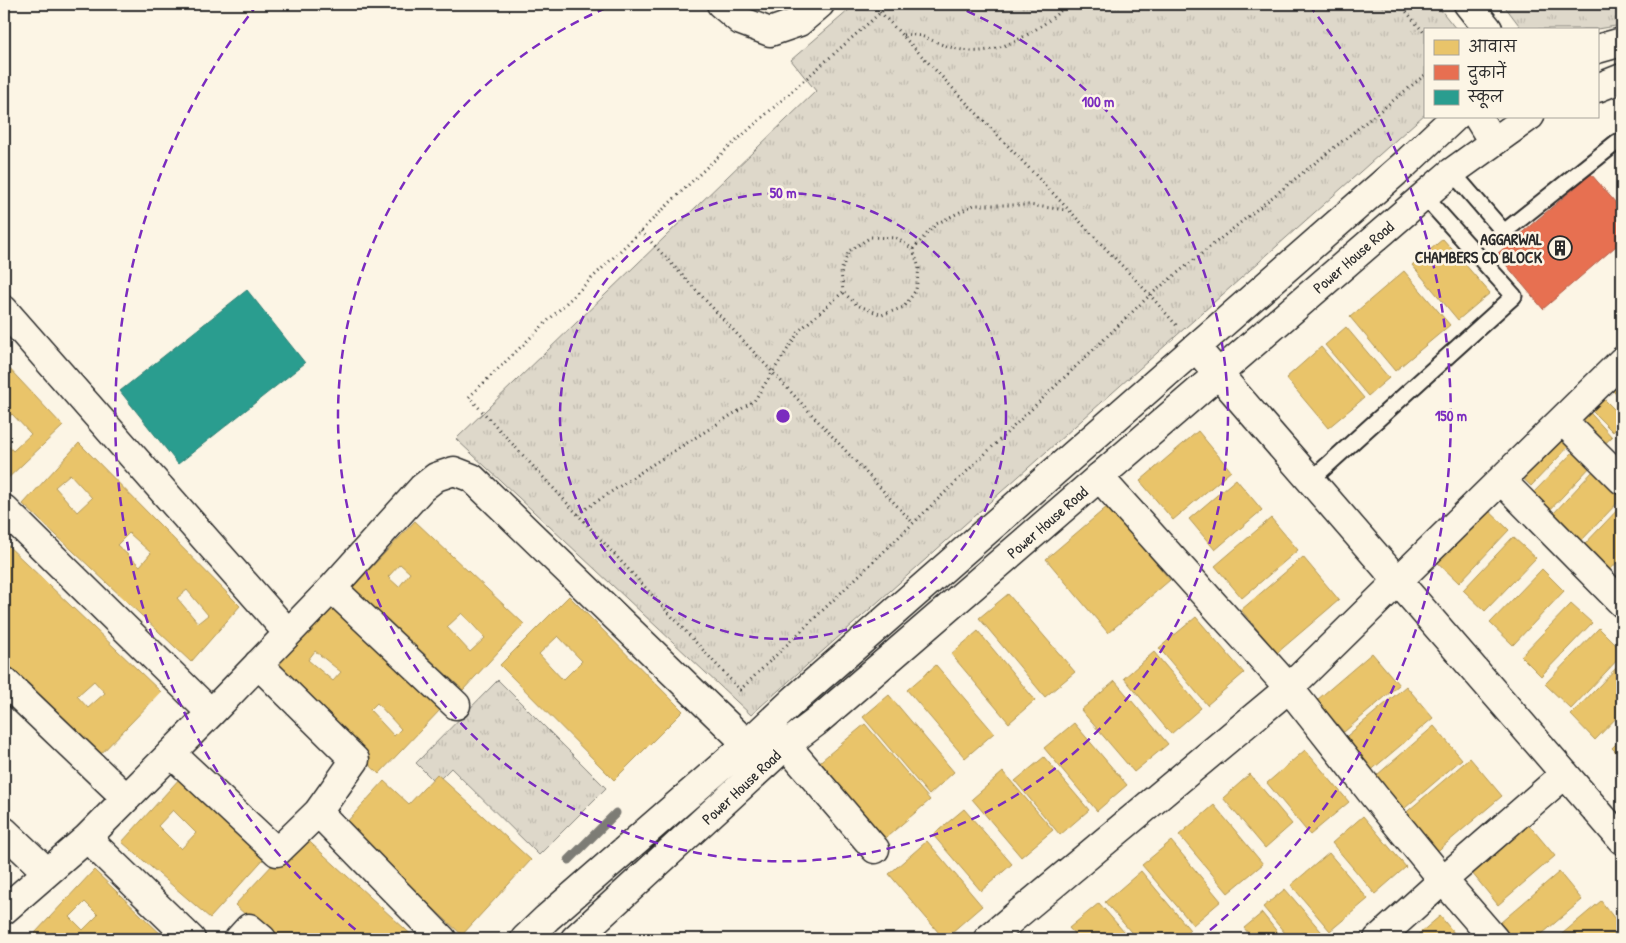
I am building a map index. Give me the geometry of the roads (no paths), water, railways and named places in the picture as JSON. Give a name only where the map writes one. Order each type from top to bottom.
[{"type":"street","points":[[721,4],[742,21],[770,32],[798,22],[820,4]]},
{"type":"street","points":[[1468,4],[1487,28]]},
{"type":"street","points":[[1598,49],[1622,42]]},
{"type":"street","points":[[1598,88],[1622,78]]},
{"type":"street","name":"Power House Road","points":[[525,939],[747,744],[794,700],[1405,164],[1454,118]]},
{"type":"street","points":[[1478,118],[1493,142]]},
{"type":"street","name":"Power House Road","points":[[575,939],[786,745],[815,723],[1452,172],[1527,118]]},
{"type":"street","points":[[4,310],[288,633]]},
{"type":"street","points":[[1196,348],[1622,840]]},
{"type":"street","points":[[988,939],[1289,688],[1622,361]]},
{"type":"street","points":[[1562,420],[1617,465]]},
{"type":"street","points":[[4,910],[87,838],[211,713],[332,588],[422,488],[436,477],[454,471],[472,478],[747,744],[764,765]]},
{"type":"street","points":[[1100,477],[1289,688],[1442,880],[1494,939]]},
{"type":"street","points":[[1501,480],[1622,603]]},
{"type":"street","points":[[5,514],[211,713]]},
{"type":"street","points":[[332,588],[456,705]]},
{"type":"street","points":[[171,753],[277,852],[318,812],[355,760],[258,664]]},
{"type":"street","points":[[4,681],[126,798]]},
{"type":"street","points":[[766,726],[786,745],[875,849]]},
{"type":"street","points":[[1378,939],[1442,880],[1565,774]]},
{"type":"street","points":[[318,812],[442,939]]},
{"type":"street","points":[[4,831],[47,872]]},
{"type":"street","points":[[87,838],[191,939]]},
{"type":"street","points":[[239,939],[249,928],[262,939]]},
{"type":"lane","points":[[1452,172],[1504,232],[1617,142]]},
{"type":"lane","points":[[1311,480],[1514,296],[1424,196]]},
{"type":"waterway","points":[[569,860],[616,813]]},
{"type":"place","name":"AGGARWAL CHAMBERS CD BLOCK","points":[[1560,248]]}]
